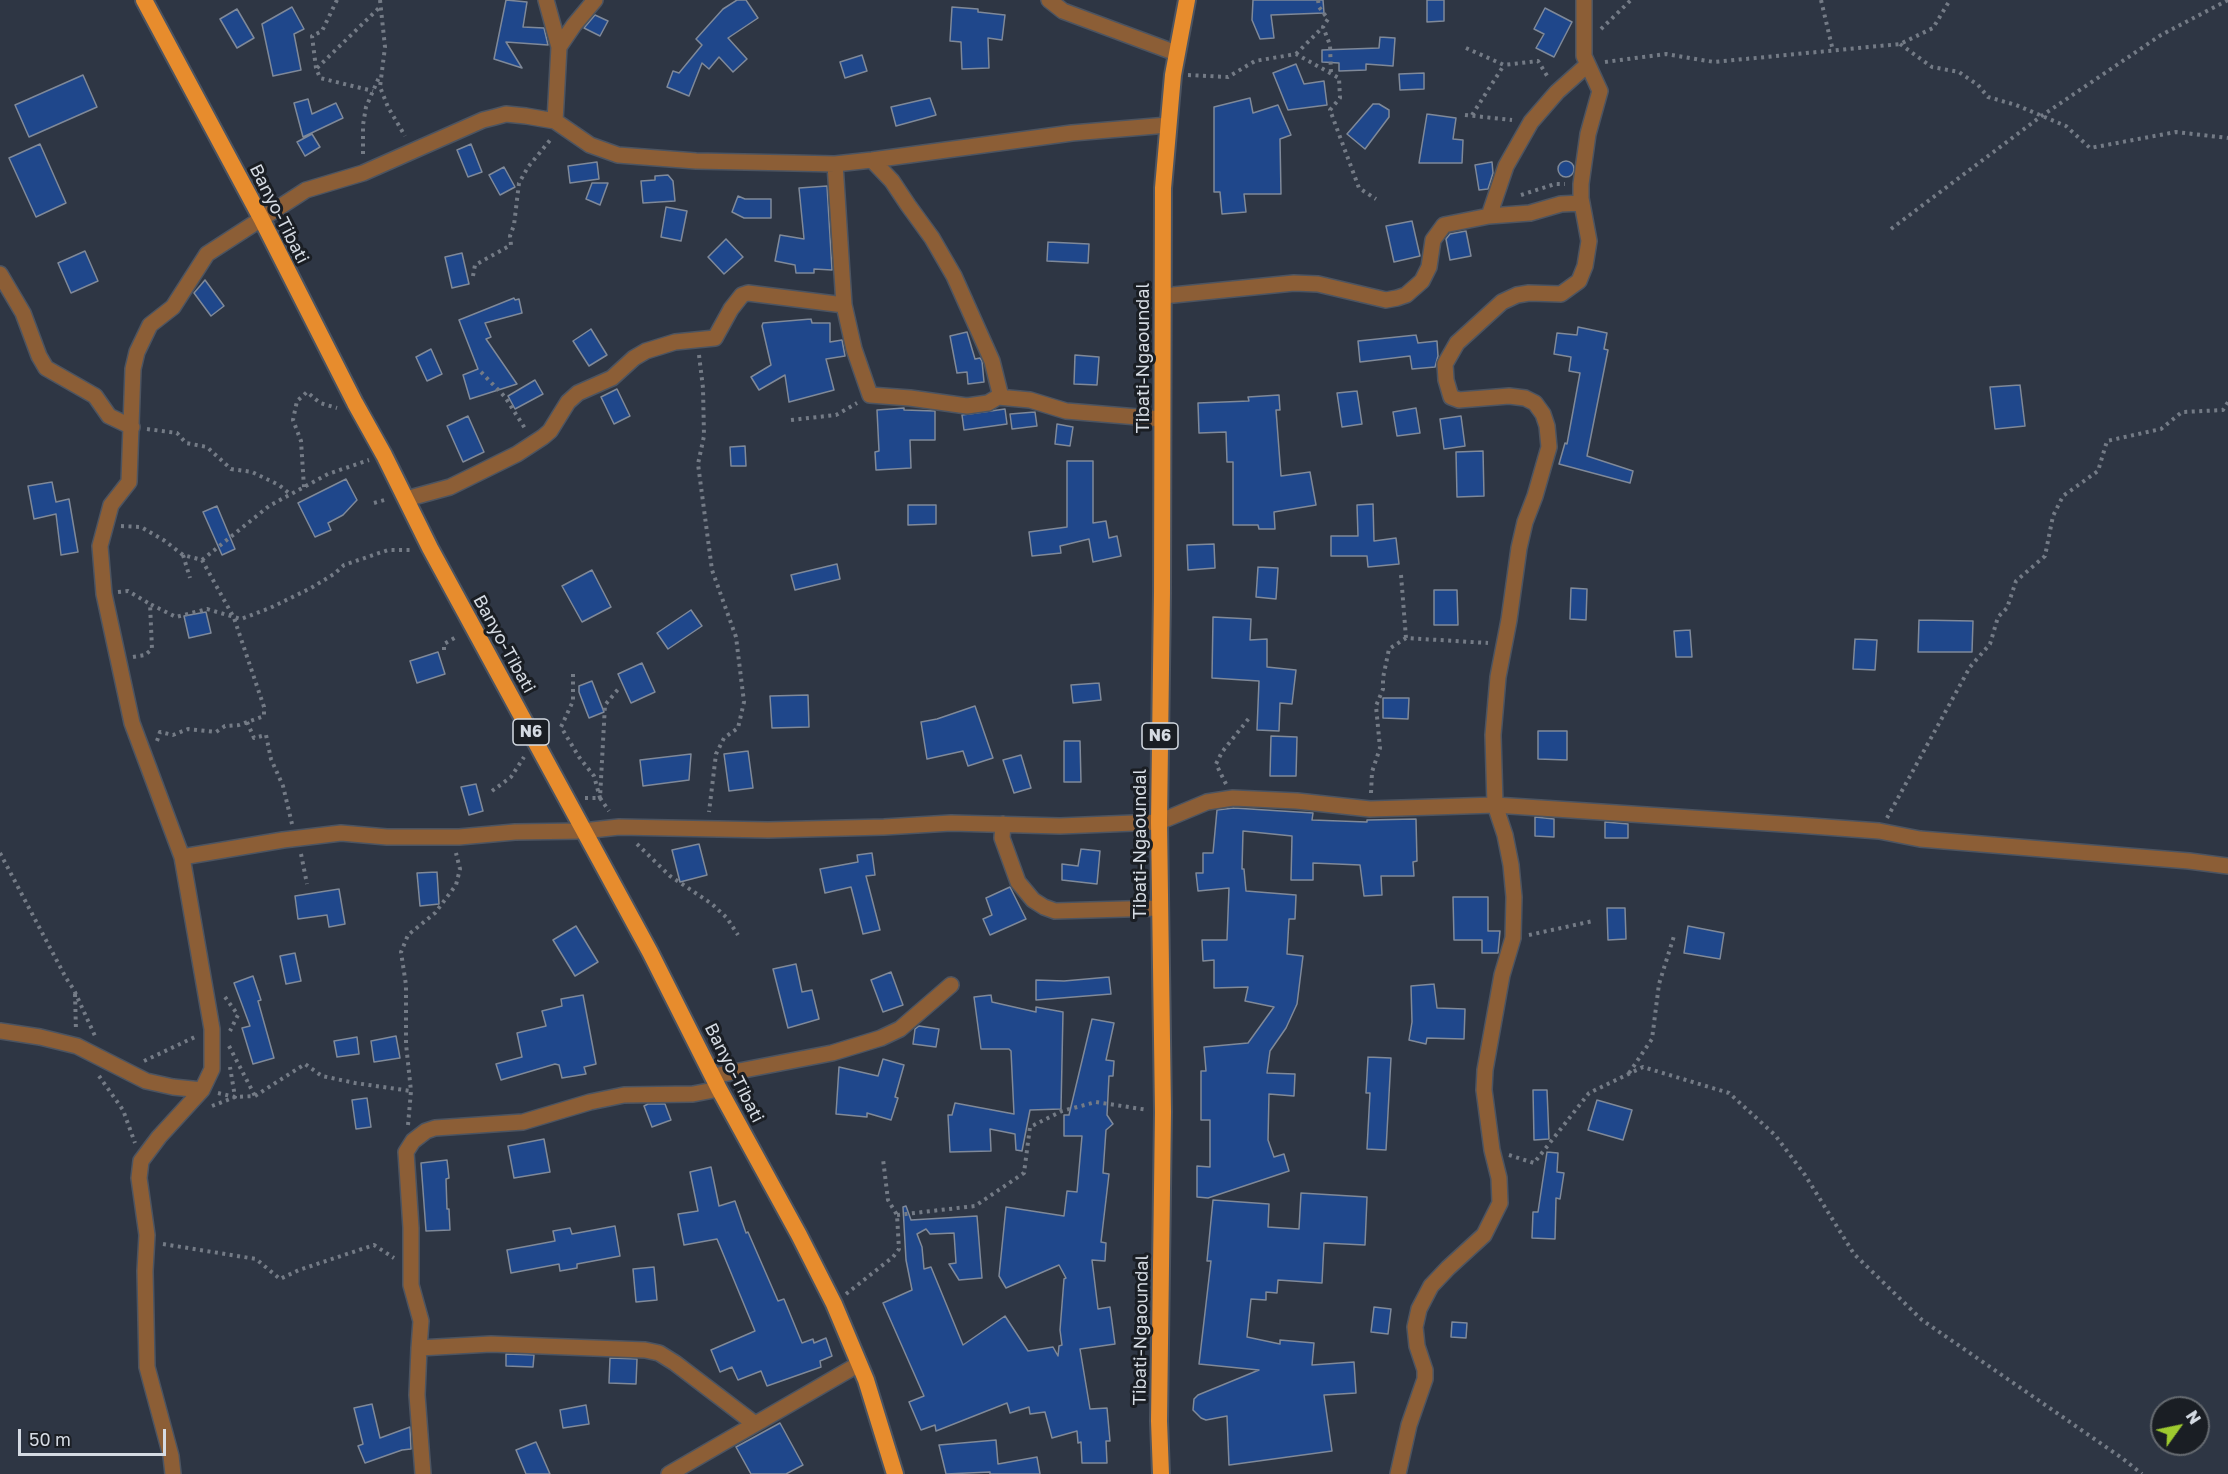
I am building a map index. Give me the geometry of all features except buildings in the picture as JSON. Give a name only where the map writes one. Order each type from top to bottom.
[{"type":"highway","name":"Banyo-Tibati","points":[[144,0],[261,218],[430,548],[650,952],[716,1082],[799,1235],[834,1304],[859,1364],[895,1474]]},
{"type":"highway","name":"Tibati-Ngaoundal","points":[[1161,1474],[1159,1421],[1163,1112],[1159,822],[1163,188],[1173,75],[1187,0]]},
{"type":"street","points":[[546,0],[559,47],[555,121]]},
{"type":"street","points":[[559,47],[595,0]]},
{"type":"street","points":[[1049,0],[1063,10],[1176,53]]},
{"type":"street","points":[[1398,1474],[1409,1425],[1425,1379],[1415,1327],[1419,1309],[1431,1286],[1484,1234],[1500,1203],[1499,1178],[1492,1150],[1484,1090],[1485,1070],[1502,975],[1513,938],[1514,897],[1512,865],[1495,805],[1493,735],[1498,677],[1519,548],[1549,447],[1547,426],[1543,414],[1535,403],[1526,398],[1509,396],[1459,400],[1451,397],[1446,380],[1445,363],[1449,353],[1457,344],[1502,302],[1517,295],[1529,293],[1562,294],[1579,281],[1585,266],[1589,241],[1581,184],[1588,134],[1600,91],[1587,66],[1583,46],[1584,0]]},
{"type":"street","points":[[1489,216],[1506,166],[1531,122],[1557,92],[1587,66]]},
{"type":"street","points":[[173,1474],[171,1456],[147,1368],[145,1271],[147,1235],[139,1178],[141,1161],[159,1137],[202,1090],[212,1069],[213,1029],[182,857],[132,723],[104,594],[100,546],[111,505],[129,482],[133,369],[137,352],[150,325],[173,308],[207,254],[306,190],[363,173],[483,120],[506,114],[555,121],[590,145],[618,155],[696,161],[835,164],[1072,133],[1168,125]]},
{"type":"street","points":[[872,160],[908,204],[932,238],[954,276],[992,361],[1000,393],[998,398]]},
{"type":"street","points":[[835,164],[843,305],[854,349],[870,395],[967,405],[988,403],[998,398],[1030,400],[1066,411],[1162,419]]},
{"type":"street","points":[[1162,296],[1294,283],[1318,284],[1386,300],[1397,298],[1406,295],[1422,281],[1429,267],[1433,240],[1444,225],[1489,216],[1530,213],[1561,204],[1582,202]]},
{"type":"street","points":[[0,274],[23,313],[39,356],[46,368],[95,396],[109,416],[132,427]]},
{"type":"street","points":[[406,499],[450,487],[484,472],[535,443],[550,431],[568,402],[578,393],[612,378],[634,358],[646,351],[696,338],[715,338],[731,309],[742,295],[748,292],[843,305]]},
{"type":"street","points":[[182,857],[340,833],[387,837],[459,837],[619,827],[707,830],[884,827],[951,823],[1060,826],[1159,822],[1208,802],[1233,798],[1370,808],[1495,805],[1879,831],[1920,839],[2228,866]]},
{"type":"street","points":[[1003,824],[1002,838],[1018,882],[1032,900],[1044,907],[1055,911],[1160,908]]},
{"type":"street","points":[[423,1474],[417,1395],[421,1321],[411,1291],[412,1260],[406,1152],[413,1141],[426,1131],[435,1128],[523,1122],[590,1102],[624,1095],[693,1094],[716,1082],[832,1053],[881,1038],[900,1029],[951,985]]},
{"type":"street","points":[[0,1031],[77,1046],[146,1081],[202,1090]]},
{"type":"street","points":[[419,1348],[491,1344],[645,1350],[659,1353],[684,1369],[755,1424]]},
{"type":"street","points":[[669,1474],[859,1364]]},
{"type":"path","points":[[337,0],[322,31],[312,36],[316,68],[320,78],[373,91]]},
{"type":"path","points":[[380,0],[385,47],[380,87],[412,150]]},
{"type":"path","points":[[1173,75],[1228,76],[1255,61],[1296,54],[1328,20],[1318,7],[1318,0]]},
{"type":"path","points":[[1583,46],[1631,0]]},
{"type":"path","points":[[1821,0],[1833,51]]},
{"type":"path","points":[[1587,66],[1646,55],[1666,54],[1714,62],[1900,44],[1933,28],[1950,0]]},
{"type":"path","points":[[1891,229],[2040,117],[2161,35],[2228,0]]},
{"type":"path","points":[[316,68],[381,6]]},
{"type":"path","points":[[1323,27],[1330,45],[1331,74]]},
{"type":"path","points":[[1900,44],[1932,67],[1959,72],[1978,85],[1988,97],[2016,105],[2066,126],[2090,148],[2176,132],[2228,138]]},
{"type":"path","points":[[1466,48],[1504,65],[1538,61],[1557,92]]},
{"type":"path","points":[[1296,54],[1339,78],[1340,98],[1330,110],[1359,188],[1376,199]]},
{"type":"path","points":[[1472,115],[1504,65]]},
{"type":"path","points":[[363,173],[363,125],[366,107],[383,69]]},
{"type":"path","points":[[1465,115],[1531,122]]},
{"type":"path","points":[[473,276],[475,265],[511,245],[510,236],[514,225],[519,183],[528,167],[554,134],[555,121]]},
{"type":"path","points":[[1497,193],[1506,196],[1522,195],[1555,184],[1581,184]]},
{"type":"path","points":[[696,338],[703,388],[704,436],[698,464],[712,570],[736,638],[744,702],[738,728],[724,738],[716,754],[707,830]]},
{"type":"path","points":[[481,372],[505,397],[535,443]]},
{"type":"path","points":[[304,487],[301,441],[293,420],[297,401],[307,392],[329,407],[341,409],[355,403]]},
{"type":"path","points":[[791,420],[836,415],[870,395]]},
{"type":"path","points":[[1879,831],[1970,668],[1990,644],[1998,617],[2007,608],[2016,581],[2045,556],[2053,516],[2063,496],[2098,471],[2107,441],[2161,429],[2182,412],[2223,410],[2228,402]]},
{"type":"path","points":[[132,427],[177,433],[186,443],[207,447],[231,469],[252,472],[279,485],[290,495]]},
{"type":"path","points":[[202,560],[269,506],[328,474],[384,455]]},
{"type":"path","points":[[105,525],[141,527],[183,555],[202,560],[234,618],[264,707],[264,716],[239,725],[225,726],[216,732],[188,729],[173,735],[160,732],[157,741],[141,752]]},
{"type":"path","points":[[104,594],[128,591],[176,617],[207,609],[241,619],[270,608],[323,581],[344,565],[388,550],[406,551],[430,548]]},
{"type":"path","points":[[183,555],[190,578]]},
{"type":"path","points":[[1401,575],[1406,638]]},
{"type":"path","points":[[118,659],[145,655],[152,650],[150,604]]},
{"type":"path","points":[[1370,808],[1372,772],[1380,748],[1376,706],[1383,689],[1389,649],[1406,638],[1487,641],[1492,647]]},
{"type":"path","points":[[573,674],[573,701],[561,727],[579,757],[594,776],[600,798],[619,827],[670,876],[712,904],[727,918],[738,935]]},
{"type":"path","points":[[600,798],[605,705],[620,687]]},
{"type":"path","points":[[1233,798],[1216,764],[1250,717]]},
{"type":"path","points":[[247,722],[254,738],[266,735],[271,759],[283,786],[307,884]]},
{"type":"path","points":[[492,791],[511,777],[520,760],[537,744]]},
{"type":"path","points":[[566,799],[600,798]]},
{"type":"path","points":[[406,1152],[411,1090],[406,1044],[406,985],[401,952],[408,935],[435,913],[456,885],[460,869],[456,850],[459,837]]},
{"type":"path","points":[[0,853],[74,990],[105,1060]]},
{"type":"path","points":[[1513,938],[1593,921]]},
{"type":"path","points":[[1628,1074],[1652,1039],[1659,984],[1674,936]]},
{"type":"path","points":[[74,990],[77,1046]]},
{"type":"path","points":[[125,1071],[238,1016]]},
{"type":"path","points":[[202,1090],[235,1097],[255,1096],[305,1064],[322,1076],[411,1090]]},
{"type":"path","points":[[1492,1150],[1534,1162],[1590,1093],[1643,1067],[1729,1093],[1775,1135],[1805,1175],[1854,1254],[1922,1320],[2142,1474]]},
{"type":"path","points":[[97,1073],[123,1110],[141,1161]]},
{"type":"path","points":[[897,1215],[975,1206],[1024,1173],[1030,1126],[1062,1111],[1096,1102],[1163,1112]]},
{"type":"path","points":[[834,1304],[893,1257],[899,1249],[897,1215],[888,1200],[883,1159]]},
{"type":"path","points":[[147,1235],[165,1245],[256,1259],[280,1279],[299,1270],[374,1245],[396,1259],[412,1260]]}]
